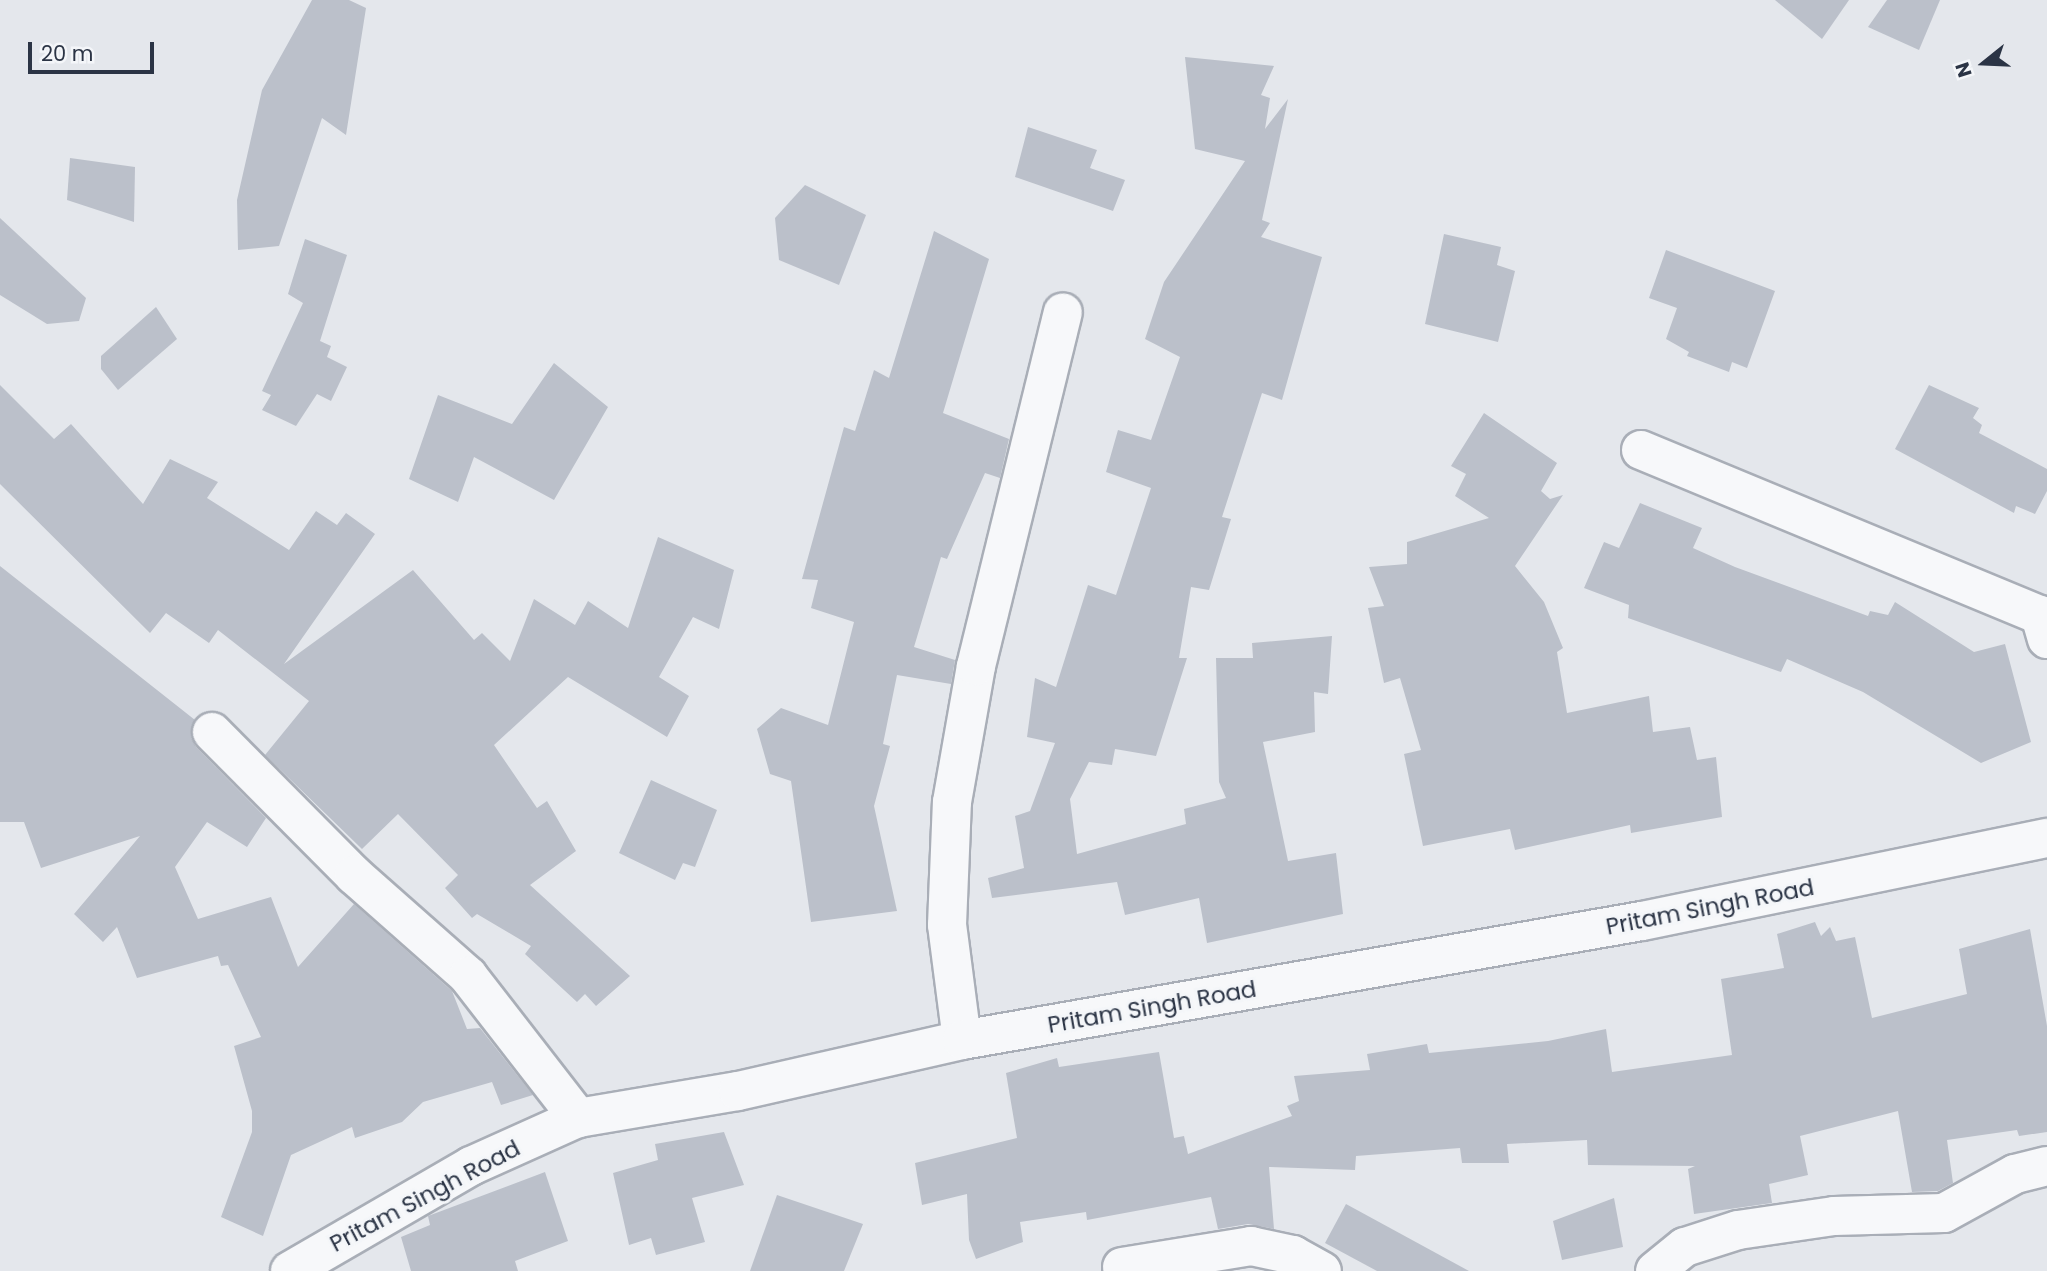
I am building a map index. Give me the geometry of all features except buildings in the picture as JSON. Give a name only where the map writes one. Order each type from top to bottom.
[{"type":"street","points":[[962,1040],[947,925],[952,802],[976,666],[1063,313]]},
{"type":"street","points":[[1641,450],[2039,615],[2047,639]]},
{"type":"street","points":[[212,732],[354,874],[468,976],[578,1118]]},
{"type":"street","name":"Pritam Singh Road","points":[[290,1271],[471,1166],[578,1118],[738,1091],[962,1040],[1642,921],[2047,838]]},
{"type":"street","points":[[1655,1271],[1685,1247],[1738,1230],[1834,1216],[1944,1213],[2015,1174],[2047,1166]]},
{"type":"street","points":[[1122,1267],[1251,1246],[1293,1255],[1322,1271]]}]
